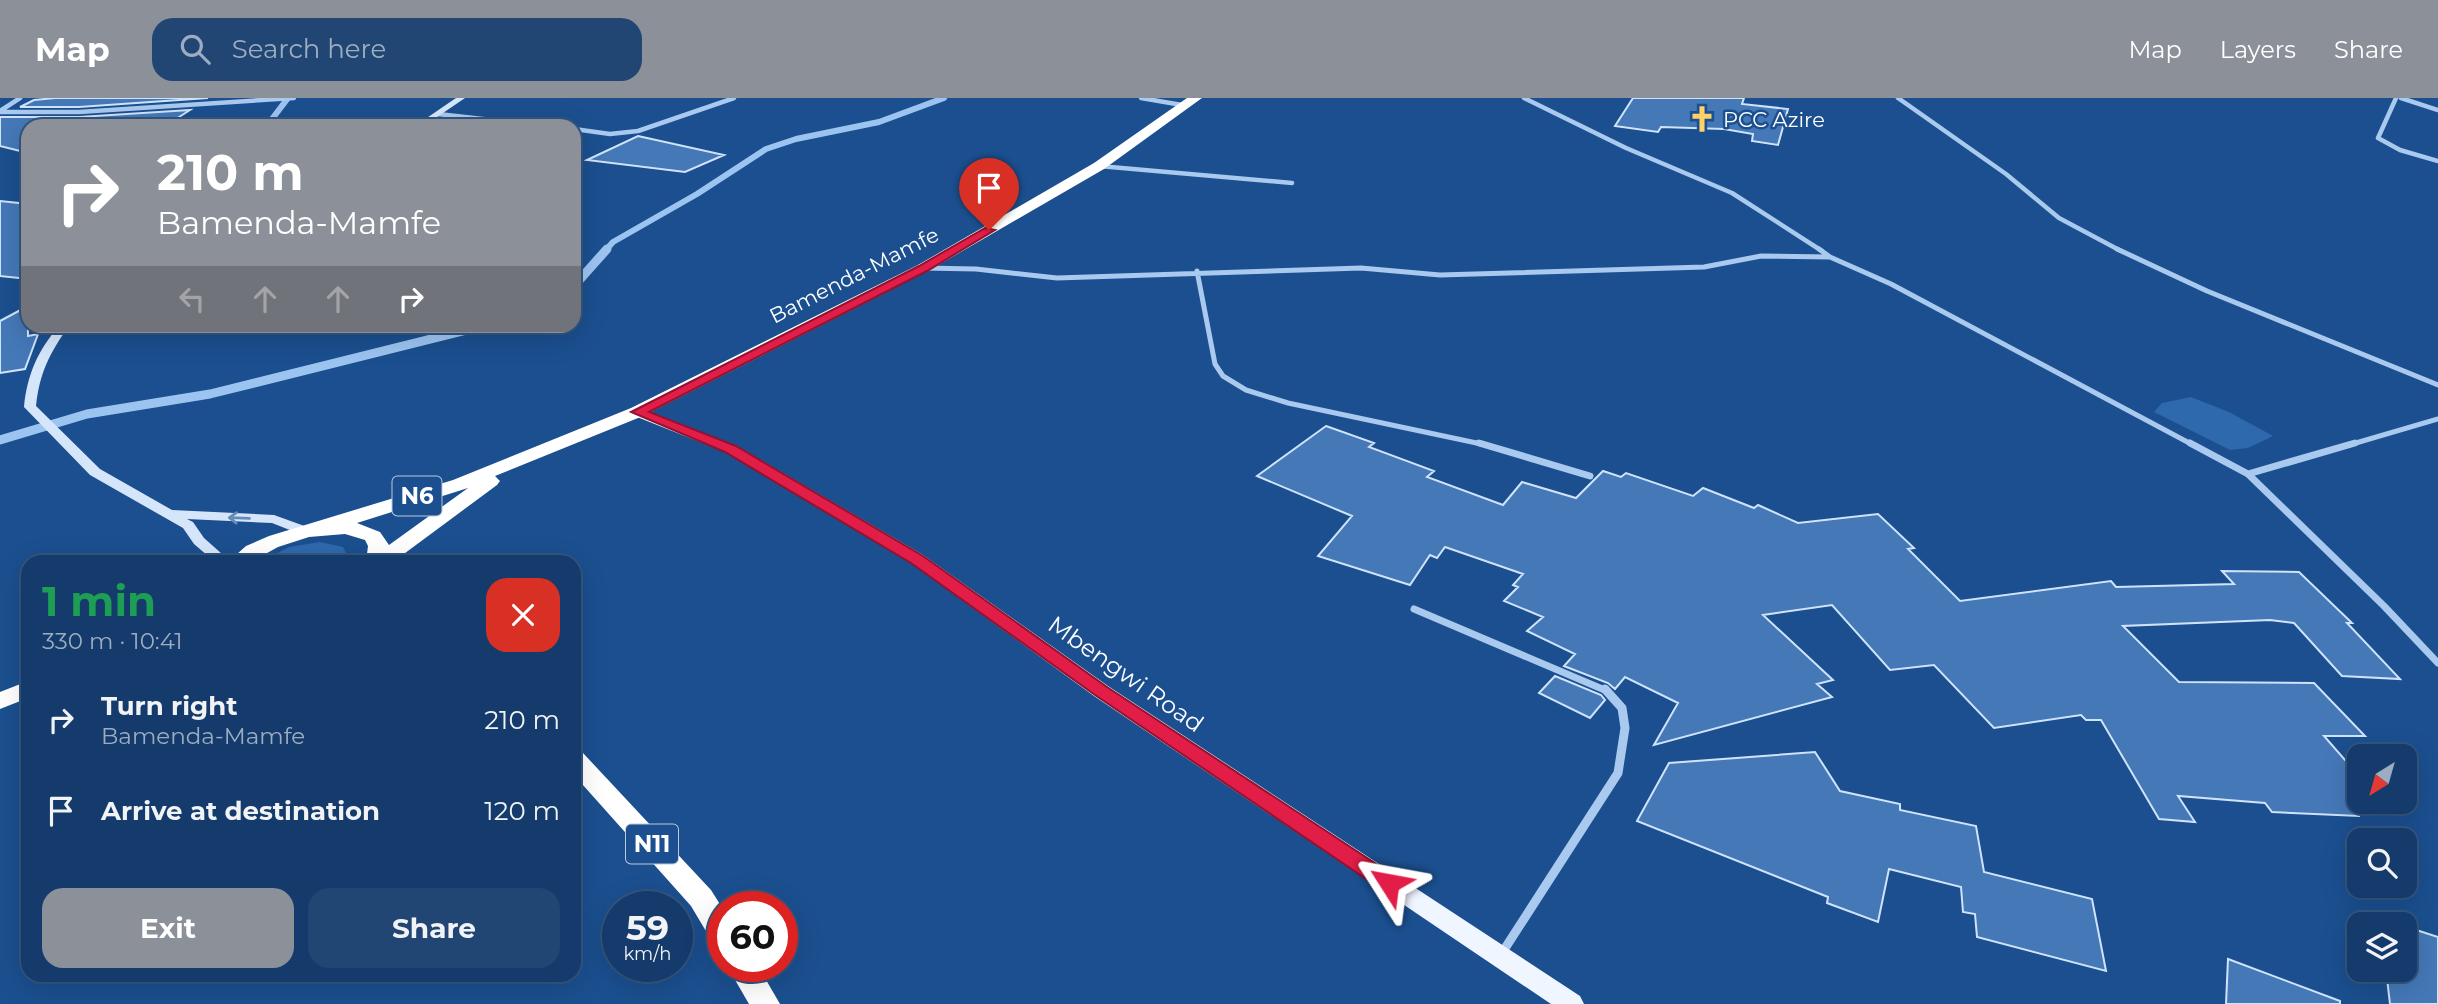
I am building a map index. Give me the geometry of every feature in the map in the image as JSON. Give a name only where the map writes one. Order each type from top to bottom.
[{"type":"highway","name":"Bamenda-Mamfe","points":[[312,530],[516,463],[638,412],[923,268],[1099,166],[1189,101]]},
{"type":"highway","name":"Bamenda-Mamfe","points":[[388,555],[516,463]]},
{"type":"highway","name":"N6","points":[[249,555],[263,546],[312,530],[343,527],[363,531],[376,538],[381,550],[380,555]]},
{"type":"highway","points":[[0,701],[21,692]]},
{"type":"highway","name":"N11","points":[[581,767],[701,898],[707,908]]},
{"type":"highway","points":[[752,982],[765,1004]]},
{"type":"main road","points":[[430,119],[461,98]]},
{"type":"main road","points":[[58,333],[44,348],[31,386],[30,407],[95,472],[188,524],[199,541],[216,555]]},
{"type":"main road","name":"Mbengwi Road","points":[[638,412],[730,449],[917,559],[1101,691],[1571,1004]]},
{"type":"main road","points":[[168,513],[274,519],[312,530]]},
{"type":"street","points":[[0,111],[20,98]]},
{"type":"street","points":[[0,111],[79,112],[294,98]]},
{"type":"street","points":[[581,131],[610,134],[638,131],[734,98]]},
{"type":"street","points":[[1141,98],[1189,101]]},
{"type":"street","points":[[1524,98],[1626,148],[1732,193],[1779,221],[1830,257],[1891,284],[2248,474],[2384,606],[2438,663]]},
{"type":"street","points":[[1898,98],[2006,174],[2059,218],[2095,239],[2207,291],[2438,385]]},
{"type":"street","points":[[2438,110],[2398,98],[2378,138],[2399,150],[2438,161]]},
{"type":"street","points":[[438,114],[483,119]]},
{"type":"street","points":[[1099,166],[1292,183]]},
{"type":"street","points":[[923,268],[975,269],[1057,278],[1197,271],[1361,268],[1440,275],[1704,267],[1761,257],[1830,257]]},
{"type":"street","points":[[1197,271],[1215,364],[1232,384],[1288,403],[1484,444],[1590,476]]},
{"type":"street","points":[[2248,474],[2438,419]]},
{"type":"street","points":[[1414,608],[1606,690],[1622,708],[1625,728],[1618,772],[1500,957]]},
{"type":"shaded area","points":[[2191,397],[2229,412],[2273,436],[2248,448],[2230,450],[2154,412],[2162,403]]},
{"type":"shaded area","points":[[320,542],[343,547],[346,555],[274,555],[289,547]]},
{"type":"building","points":[[208,98],[79,107],[20,107],[34,100]]},
{"type":"building","name":"PCC Azire","points":[[1633,98],[1744,98],[1742,104],[1788,109],[1778,145],[1752,141],[1753,134],[1724,129],[1661,127],[1658,132],[1615,126]]},
{"type":"building","points":[[190,110],[176,119],[21,119],[21,151],[0,146],[0,117],[79,117]]},
{"type":"building","points":[[638,136],[724,155],[685,172],[587,160]]},
{"type":"building","points":[[0,201],[21,203],[21,278],[0,276]]},
{"type":"building","points":[[21,310],[21,333],[28,333],[28,336],[38,334],[25,369],[0,373],[0,321]]},
{"type":"building","points":[[1326,426],[1374,443],[1369,447],[1434,471],[1427,477],[1503,505],[1522,482],[1576,498],[1603,471],[1621,477],[1626,473],[1693,496],[1703,488],[1754,508],[1758,505],[1798,523],[1878,514],[1914,548],[1908,549],[1960,601],[2111,581],[2116,587],[2234,584],[2222,571],[2299,572],[2352,623],[2347,623],[2400,679],[2342,676],[2294,623],[2270,620],[2123,626],[2179,682],[2314,683],[2365,736],[2324,736],[2347,762],[2347,814],[2359,816],[2272,812],[2265,803],[2178,796],[2195,822],[2159,819],[2101,720],[2086,720],[2081,715],[1994,728],[1934,665],[1890,670],[1832,605],[1763,615],[1833,680],[1817,684],[1832,697],[1654,745],[1678,703],[1625,677],[1615,689],[1608,683],[1564,666],[1575,654],[1527,631],[1543,617],[1504,601],[1518,587],[1513,585],[1523,574],[1445,547],[1437,558],[1430,555],[1410,585],[1318,556],[1352,516],[1257,476]]},
{"type":"building","points":[[1555,676],[1601,695],[1605,700],[1590,718],[1539,693]]},
{"type":"building","points":[[1815,752],[1840,791],[1900,804],[1900,810],[1976,826],[1984,872],[2092,899],[2106,971],[1977,937],[1975,914],[1963,912],[1961,887],[1889,869],[1878,922],[1827,903],[1828,897],[1637,821],[1669,763]]},
{"type":"building","points":[[2417,930],[2438,937],[2438,1004],[2390,1004],[2387,982],[2417,982]]},
{"type":"building","points":[[2228,959],[2340,1001],[2340,1004],[2226,1004]]},
{"type":"waterway","points":[[272,119],[288,98]]},
{"type":"waterway","points":[[605,251],[613,242],[697,194],[766,149],[796,139],[879,122],[944,98]]},
{"type":"waterway","points":[[581,278],[607,249]]},
{"type":"waterway","points":[[0,440],[87,414],[210,394],[455,333]]},
{"type":"place","name":"PCC Azire","points":[[1702,119]]},
{"type":"route","points":[[989,230],[923,268],[638,412],[730,449],[917,559],[1101,691],[1389,883]]}]
